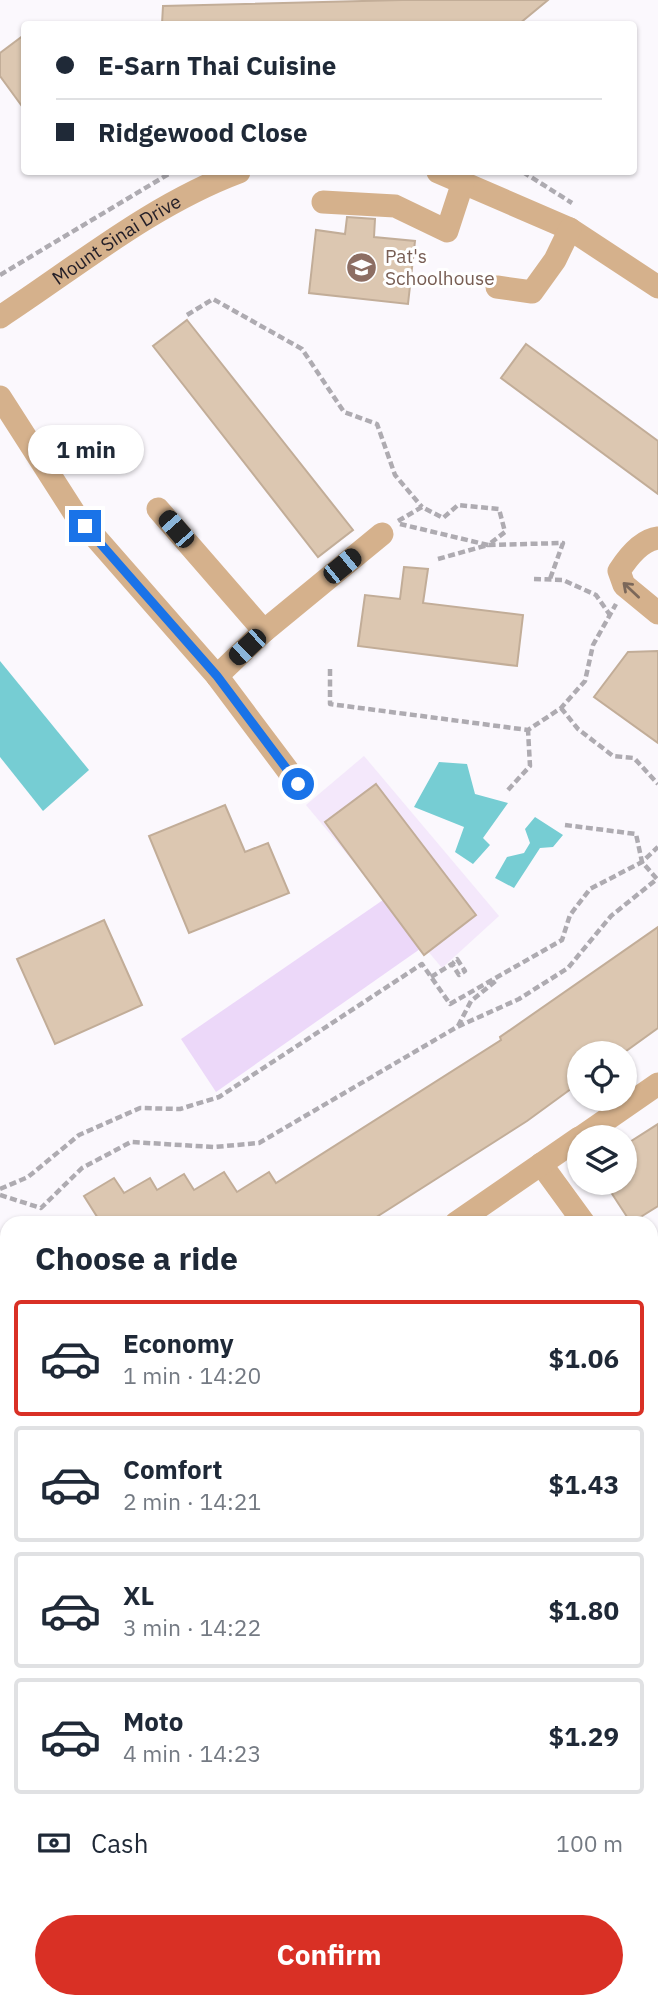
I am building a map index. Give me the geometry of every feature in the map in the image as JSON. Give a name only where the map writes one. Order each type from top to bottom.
[{"type":"street","name":"Mount Sinai Drive","points":[[0,317],[145,218],[211,182],[231,175]]},
{"type":"street","points":[[446,175],[570,229],[658,287]]},
{"type":"street","points":[[323,202],[396,206],[447,231],[463,182]]},
{"type":"street","points":[[497,287],[532,292],[555,260],[570,229]]},
{"type":"street","points":[[0,397],[75,514],[217,676],[298,784]]},
{"type":"street","points":[[158,509],[264,631]]},
{"type":"street","points":[[217,676],[264,631],[382,534]]},
{"type":"street","points":[[658,538],[649,540],[625,562],[620,571],[624,585],[658,612]]},
{"type":"street","points":[[599,1125],[658,1084]]},
{"type":"street","points":[[466,1216],[567,1147]]},
{"type":"street","points":[[541,1164],[579,1216]]},
{"type":"path","points":[[0,275],[167,175]]},
{"type":"path","points":[[187,315],[213,299],[302,349],[344,412],[377,424],[395,475],[422,507],[443,517],[458,505],[499,509],[505,532],[488,545]]},
{"type":"path","points":[[422,507],[394,523],[488,545]]},
{"type":"path","points":[[438,559],[488,545],[564,543],[550,579]]},
{"type":"path","points":[[534,579],[564,580],[596,595],[610,616]]},
{"type":"path","points":[[330,669],[330,704],[528,730],[561,708],[585,681],[593,645],[624,585]]},
{"type":"path","points":[[561,708],[578,729],[613,756],[634,758],[658,784]]},
{"type":"path","points":[[508,790],[530,765],[528,730]]},
{"type":"path","points":[[0,1192],[41,1208],[82,1168],[131,1142],[215,1147],[259,1143],[457,1027],[519,999],[568,968],[611,916],[657,879],[642,862],[636,834],[565,825]]},
{"type":"path","points":[[0,1192],[29,1177],[79,1136],[140,1108],[180,1109],[219,1097],[422,964],[450,1004],[562,940],[570,915],[590,889],[642,862],[658,847]]},
{"type":"path","points":[[431,977],[452,964],[459,975],[465,971],[457,960],[453,962],[460,972],[463,969],[458,964],[453,958]]},
{"type":"path","points":[[457,1027],[471,1001],[509,971]]},
{"type":"shaded area","points":[[364,756],[499,916],[442,968],[306,805]]},
{"type":"shaded area","points":[[383,900],[420,949],[216,1092],[181,1039]]},
{"type":"water","points":[[0,661],[89,770],[43,811],[0,757]]},
{"type":"water","points":[[439,762],[467,764],[475,794],[508,803],[483,838],[490,845],[473,864],[455,852],[464,827],[414,807]]},
{"type":"water","points":[[535,817],[563,835],[553,847],[540,848],[514,888],[495,878],[507,857],[524,853],[530,843],[525,829]]},
{"type":"building","points":[[402,0],[548,0],[523,21],[162,21],[163,6]]},
{"type":"building","points":[[21,37],[21,105],[0,76],[0,53]]},
{"type":"building","name":"Pat's Schoolhouse","points":[[347,217],[375,219],[374,237],[415,241],[408,304],[309,293],[316,230],[345,234]]},
{"type":"building","points":[[187,320],[353,530],[318,557],[153,346]]},
{"type":"building","points":[[526,344],[658,441],[658,494],[501,378]]},
{"type":"building","points":[[404,567],[428,569],[423,603],[523,615],[517,666],[358,646],[365,595],[400,599]]},
{"type":"building","points":[[658,651],[658,743],[594,697],[628,652]]},
{"type":"building","points":[[376,784],[476,915],[424,955],[325,822]]},
{"type":"building","points":[[225,805],[245,852],[268,843],[289,893],[189,933],[149,836]]},
{"type":"building","points":[[104,920],[142,1005],[55,1044],[17,959]]},
{"type":"building","points":[[658,927],[658,1028],[637,1043],[637,1041],[567,1041],[567,1092],[527,1121],[378,1216],[97,1216],[84,1196],[114,1178],[124,1193],[150,1178],[157,1190],[184,1174],[194,1190],[224,1172],[237,1192],[269,1172],[276,1183],[501,1040],[500,1037]]},
{"type":"building","points":[[658,1124],[658,1206],[642,1216],[626,1216],[613,1195],[637,1195],[637,1137]]},
{"type":"place","name":"Pat's Schoolhouse","points":[[362,267]]},
{"type":"route","points":[[85,526],[217,676],[298,784]]}]
